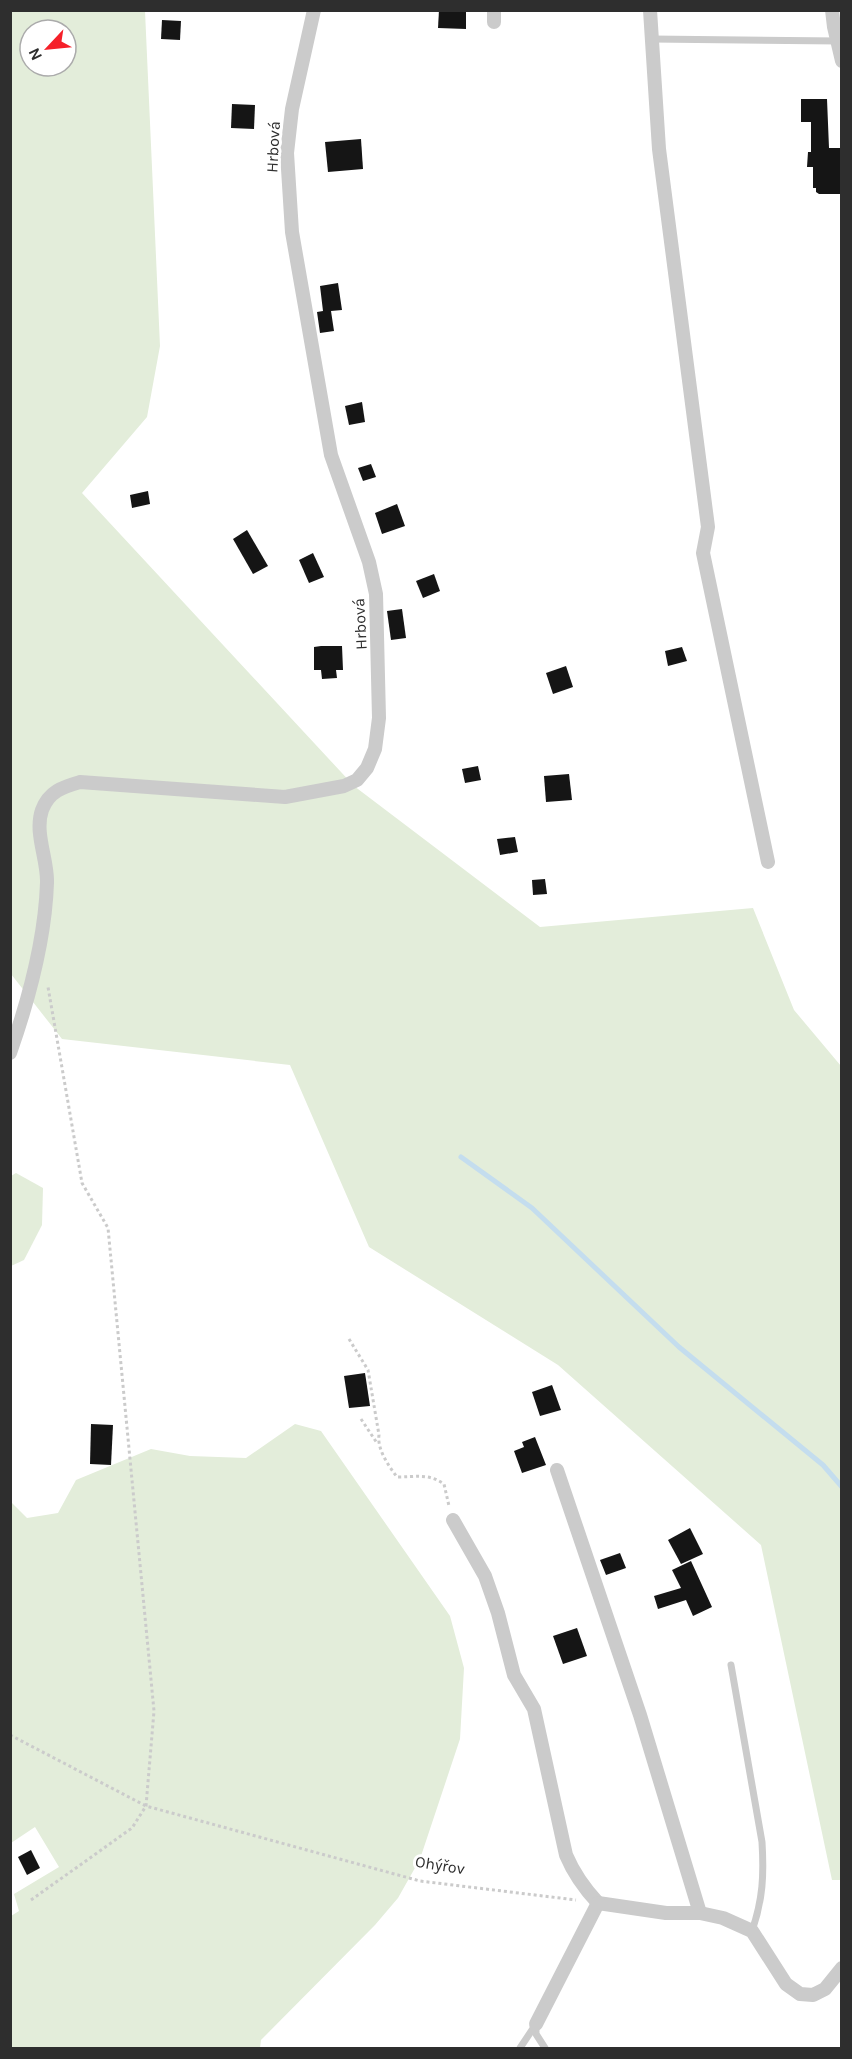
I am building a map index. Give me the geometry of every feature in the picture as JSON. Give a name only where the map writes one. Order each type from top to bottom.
[{"type":"street","name":"Hrbová","points":[[10,1053],[24,1013],[40,942],[48,882],[40,827],[42,812],[48,798],[60,788],[80,782],[285,797],[345,786],[357,780],[367,768],[375,748],[379,718],[376,594],[369,562],[331,455],[291,211],[288,153],[292,109],[314,10]]},
{"type":"street","points":[[650,10],[659,149],[708,527],[703,553],[768,862]]},
{"type":"street","points":[[832,10],[842,62]]},
{"type":"street","points":[[557,1470],[640,1716],[700,1914]]},
{"type":"street","points":[[453,1520],[484,1576],[498,1613],[514,1675],[534,1708],[566,1855],[579,1880],[598,1903],[666,1913],[700,1914],[723,1918],[752,1930],[786,1984],[800,1994],[813,1995],[825,1989],[842,1968]]},
{"type":"street","points":[[536,2024],[598,1903]]},
{"type":"lane","points":[[652,39],[839,41]]},
{"type":"lane","points":[[730,1665],[762,1842],[764,1871],[760,1907],[752,1930]]},
{"type":"lane","points":[[520,2049],[536,2024]]},
{"type":"lane","points":[[536,2024],[536,2034],[545,2049]]},
{"type":"path","points":[[31,1900],[132,1828],[146,1806],[154,1710],[108,1228],[82,1183],[46,976]]},
{"type":"path","points":[[349,1339],[356,1353],[364,1361],[372,1381],[379,1435],[378,1444]]},
{"type":"path","points":[[361,1419],[397,1477],[428,1476],[444,1484],[453,1520]]},
{"type":"path","name":"Ohýřov","points":[[10,1735],[146,1806],[420,1881],[598,1903]]},
{"type":"green space","points":[[11,11],[145,11],[160,346],[147,417],[82,493],[354,786],[540,927],[753,908],[794,1010],[841,1066],[841,1880],[832,1880],[761,1545],[558,1365],[369,1247],[290,1065],[62,1039],[11,974]]},
{"type":"green space","points":[[16,1173],[43,1188],[42,1225],[24,1260],[11,1266],[11,1176]]},
{"type":"green space","points":[[295,1424],[321,1431],[450,1616],[464,1668],[460,1739],[420,1859],[398,1898],[375,1925],[261,2040],[260,2048],[11,2048],[11,1916],[19,1911],[14,1894],[59,1867],[35,1827],[11,1843],[11,1502],[27,1518],[58,1513],[76,1480],[151,1449],[190,1456],[246,1458]]},
{"type":"building","points":[[439,10],[466,10],[466,29],[438,28]]},
{"type":"building","points":[[162,20],[181,21],[180,40],[161,39]]},
{"type":"building","points":[[801,99],[827,99],[829,148],[840,148],[842,194],[819,194],[816,188],[813,188],[813,167],[807,167],[808,152],[811,152],[811,122],[801,122]]},
{"type":"building","points":[[232,104],[255,105],[254,129],[231,128]]},
{"type":"building","points":[[361,139],[363,169],[328,172],[325,142]]},
{"type":"building","points":[[338,283],[342,310],[331,311],[334,331],[320,333],[317,312],[323,311],[320,286]]},
{"type":"building","points":[[362,402],[365,422],[349,425],[345,406]]},
{"type":"building","points":[[371,464],[376,477],[363,481],[358,468]]},
{"type":"building","points":[[148,491],[150,504],[132,508],[130,495]]},
{"type":"building","points":[[397,504],[405,526],[382,534],[375,513]]},
{"type":"building","points":[[247,530],[268,566],[253,574],[233,539]]},
{"type":"building","points":[[313,553],[324,577],[309,583],[299,560]]},
{"type":"building","points":[[434,574],[440,591],[423,598],[416,581]]},
{"type":"building","points":[[402,609],[406,638],[391,640],[387,611]]},
{"type":"building","points":[[342,646],[343,670],[336,670],[337,678],[322,679],[321,670],[314,670],[314,647]]},
{"type":"building","points":[[682,647],[687,661],[668,666],[665,651]]},
{"type":"building","points":[[566,666],[573,687],[553,694],[546,673]]},
{"type":"building","points":[[478,766],[481,780],[465,783],[462,769]]},
{"type":"building","points":[[569,774],[572,800],[546,802],[544,776]]},
{"type":"building","points":[[515,837],[518,852],[500,855],[497,839]]},
{"type":"building","points":[[545,879],[547,894],[533,895],[532,880]]},
{"type":"building","points":[[365,1373],[370,1406],[349,1408],[344,1376]]},
{"type":"building","points":[[552,1385],[561,1410],[540,1416],[532,1392]]},
{"type":"building","points":[[91,1424],[113,1425],[111,1465],[90,1464]]},
{"type":"building","points":[[535,1437],[546,1465],[522,1473],[514,1451],[524,1447],[522,1442]]},
{"type":"building","points":[[690,1528],[703,1554],[681,1564],[668,1540]]},
{"type":"building","points":[[620,1553],[626,1568],[606,1575],[600,1560]]},
{"type":"building","points":[[691,1561],[712,1607],[693,1616],[686,1600],[658,1609],[654,1596],[681,1588],[672,1570]]},
{"type":"building","points":[[577,1628],[587,1656],[563,1664],[553,1636]]},
{"type":"building","points":[[31,1850],[40,1868],[27,1875],[18,1857]]},
{"type":"waterway","points":[[461,1157],[532,1208],[679,1347],[823,1465],[842,1487]]}]
